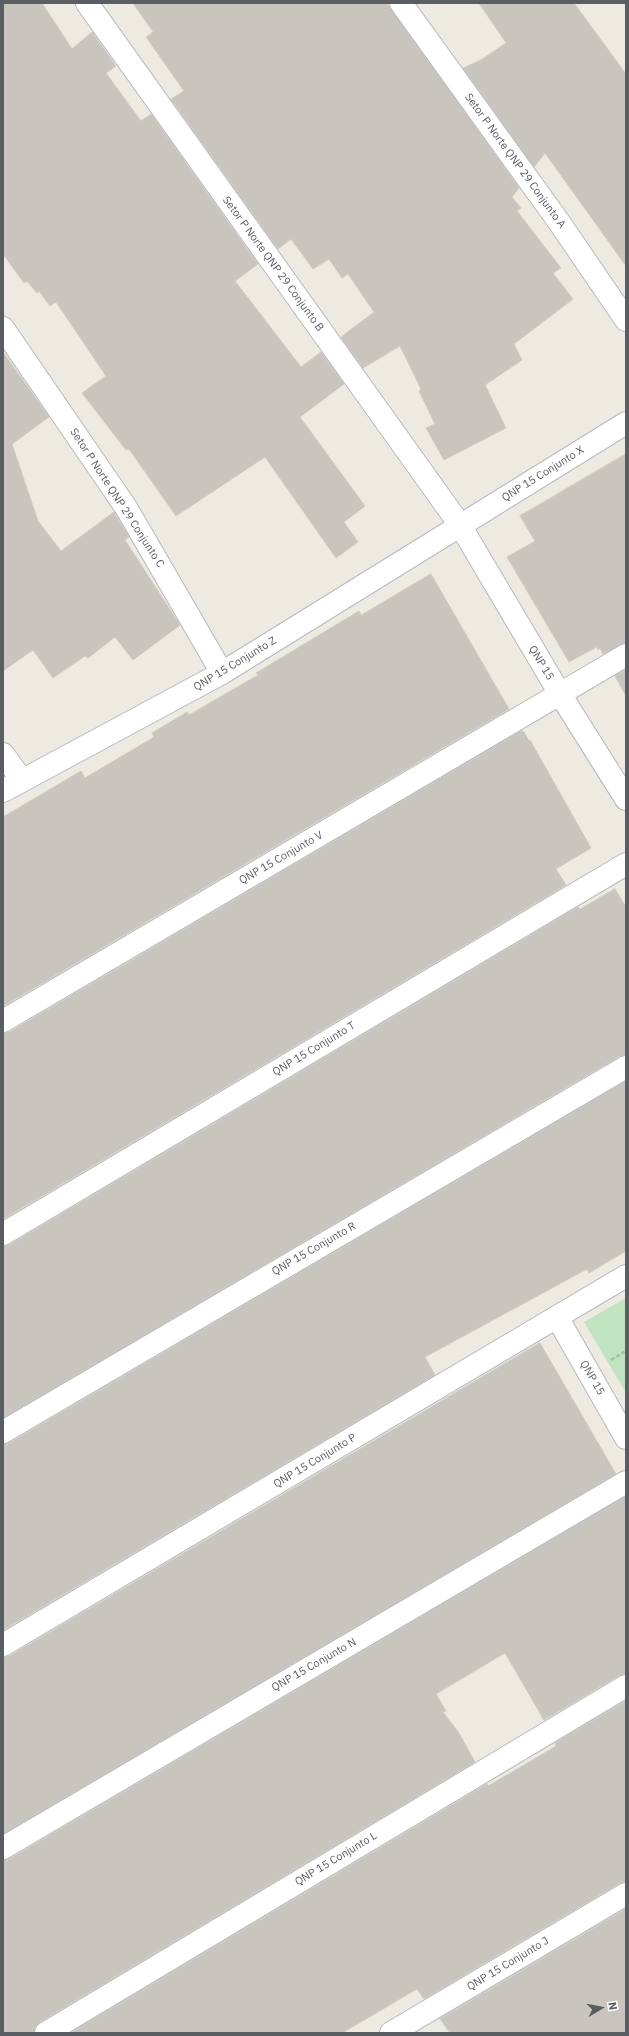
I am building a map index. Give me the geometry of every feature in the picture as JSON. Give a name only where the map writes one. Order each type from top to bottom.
[{"type":"street","name":"Setor P Norte QNP 29 Conjunto B","points":[[87,3],[460,525]]},
{"type":"street","name":"Setor P Norte QNP 29 Conjunto A","points":[[401,3],[559,222],[626,320]]},
{"type":"street","name":"Setor P Norte QNP 29 Conjunto C","points":[[3,328],[127,509],[222,673]]},
{"type":"street","name":"QNP 15 Conjunto X","points":[[460,525],[626,423]]},
{"type":"street","name":"QNP 15 Conjunto Z","points":[[3,791],[222,673],[460,525]]},
{"type":"street","name":"QNP 15","points":[[460,525],[560,694],[626,799]]},
{"type":"street","name":"QNP 15 Conjunto V","points":[[3,1021],[626,655]]},
{"type":"street","points":[[3,754],[22,780]]},
{"type":"street","name":"QNP 15 Conjunto T","points":[[3,1234],[626,864]]},
{"type":"street","name":"QNP 15 Conjunto R","points":[[3,1432],[626,1067]]},
{"type":"street","name":"QNP 15 Conjunto P","points":[[3,1645],[626,1276]]},
{"type":"street","name":"QNP 15","points":[[557,1317],[626,1438]]},
{"type":"street","name":"QNP 15 Conjunto N","points":[[3,1848],[626,1482]]},
{"type":"street","name":"QNP 15 Conjunto L","points":[[46,2033],[626,1686]]},
{"type":"street","name":"QNP 15 Conjunto J","points":[[391,2033],[626,1894]]},
{"type":"path","points":[[607,1362],[626,1351]]},
{"type":"green space","points":[[626,1298],[626,1393],[584,1322]]},
{"type":"building","points":[[3,3],[42,3],[72,49],[92,32],[116,66],[106,73],[141,121],[151,114],[258,264],[235,281],[301,367],[321,352],[344,384],[300,417],[365,506],[344,522],[358,542],[336,558],[265,457],[176,516],[129,449],[126,450],[82,393],[106,376],[56,302],[50,306],[39,291],[37,293],[27,281],[24,283],[3,254]]},
{"type":"building","points":[[133,3],[387,3],[519,188],[512,197],[521,208],[517,211],[561,268],[553,273],[573,299],[514,344],[522,360],[485,385],[506,428],[444,460],[426,428],[435,424],[419,391],[421,389],[400,346],[363,368],[341,337],[374,312],[348,274],[342,278],[329,259],[313,269],[291,239],[278,249],[171,99],[184,91],[146,37],[153,32]]},
{"type":"building","points":[[479,3],[574,3],[626,74],[626,266],[545,153],[534,167],[463,68],[481,60],[506,43]]},
{"type":"building","points":[[3,352],[49,417],[12,444],[38,521],[61,551],[114,512],[129,537],[125,540],[180,625],[133,660],[115,637],[88,658],[85,656],[53,678],[33,650],[3,671]]},
{"type":"building","points":[[626,454],[626,643],[603,654],[600,648],[598,650],[597,647],[569,662],[507,557],[535,541],[520,516]]},
{"type":"building","points":[[431,574],[509,709],[3,1006],[3,817],[81,771],[85,778],[154,737],[152,733],[187,712],[189,715],[258,675],[256,673],[359,611],[361,615]]},
{"type":"building","points":[[626,670],[626,696],[615,676]]},
{"type":"building","points":[[521,731],[524,732],[529,741],[530,740],[591,848],[556,869],[566,885],[3,1219],[3,1033],[9,1032]]},
{"type":"building","points":[[615,889],[626,907],[626,1055],[620,1056],[3,1418],[3,1246],[9,1245],[578,907],[580,909]]},
{"type":"building","points":[[626,1081],[626,1251],[589,1273],[587,1269],[425,1357],[435,1375],[3,1630],[3,1444],[9,1443]]},
{"type":"building","points":[[540,1343],[616,1474],[3,1834],[3,1657],[9,1656]]},
{"type":"building","points":[[626,1496],[626,1674],[620,1675],[544,1720],[505,1653],[436,1694],[446,1711],[443,1712],[459,1733],[475,1762],[40,2022],[35,2027],[34,2033],[3,2033],[3,1860],[9,1859]]},
{"type":"building","points":[[626,1701],[626,1882],[620,1883],[424,1999],[417,1989],[342,2033],[70,2033],[487,1784],[488,1786],[556,1746],[555,1743]]},
{"type":"building","points":[[626,1909],[626,2033],[450,2033],[440,2019]]}]
